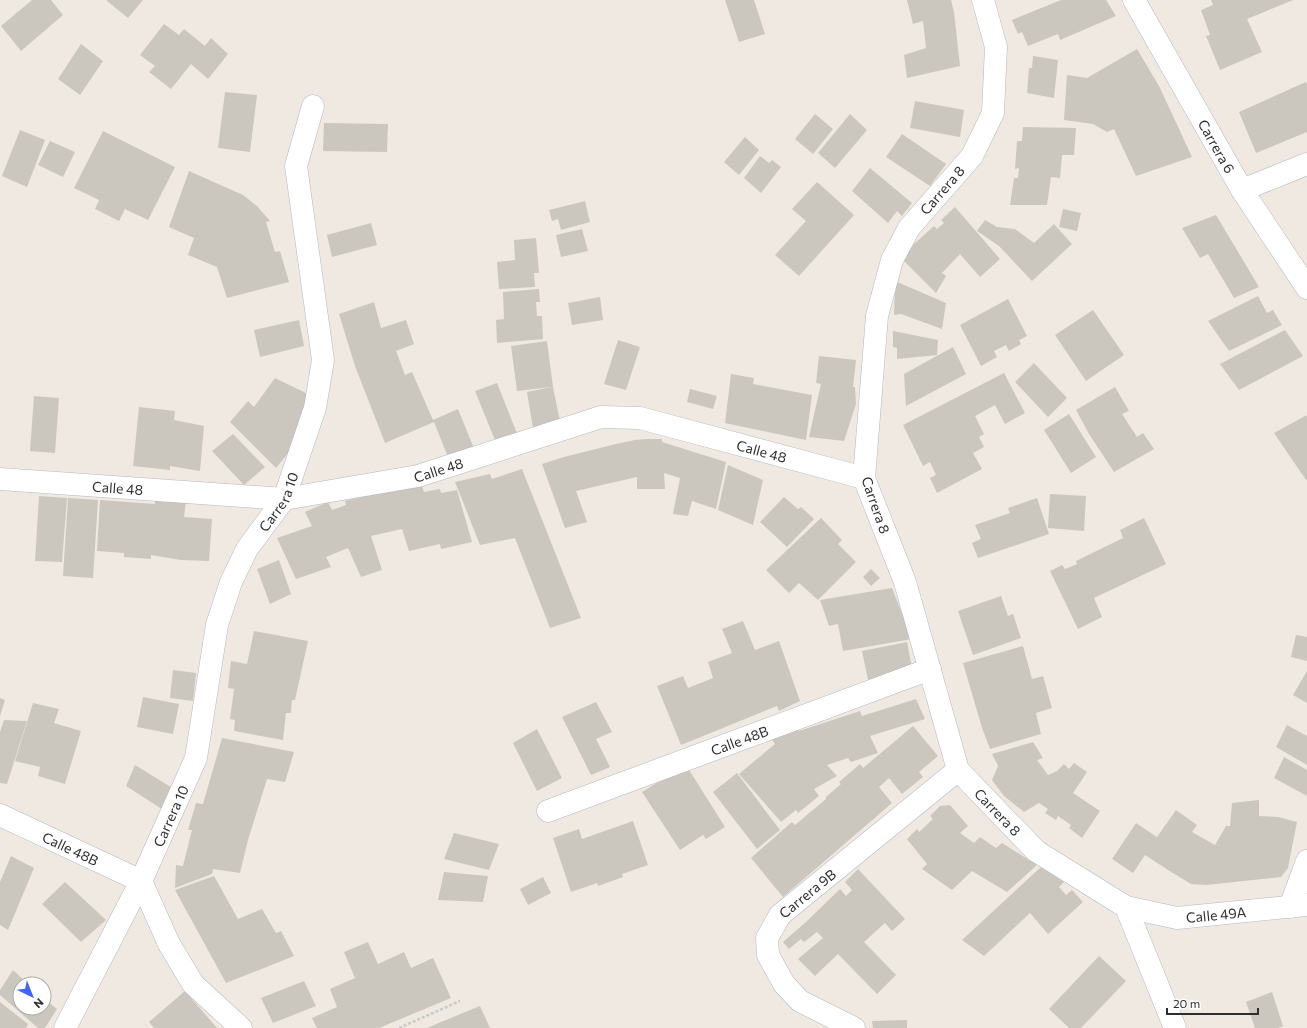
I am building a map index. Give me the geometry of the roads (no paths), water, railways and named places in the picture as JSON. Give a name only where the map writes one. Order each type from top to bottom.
[{"type":"street","name":"Carrera 8","points":[[983,0],[996,47],[993,113],[972,156],[909,228],[892,260],[877,316],[864,478],[905,582],[958,770],[1036,851],[1126,907]]},
{"type":"street","name":"Carrera 6","points":[[1139,2],[1242,190],[1307,288]]},
{"type":"street","name":"Carrera 10","points":[[65,1028],[141,881],[196,758],[217,625],[231,582],[247,549],[284,499],[316,408],[323,360],[296,166],[313,106]]},
{"type":"street","points":[[1242,190],[1307,164]]},
{"type":"street","name":"Calle 48","points":[[0,479],[284,499],[418,476],[601,417],[640,418],[864,478]]},
{"type":"street","name":"Calle 48B","points":[[548,811],[930,669]]},
{"type":"street","name":"Carrera 9B","points":[[854,1028],[800,1001],[784,984],[768,955],[767,938],[780,915],[958,770]]},
{"type":"street","name":"Calle 48B","points":[[0,816],[141,881]]},
{"type":"street","points":[[1298,906],[1307,861]]},
{"type":"street","points":[[141,881],[170,944],[193,984],[241,1028]]},
{"type":"street","name":"Calle 49A","points":[[1126,907],[1177,918],[1298,906]]},
{"type":"street","points":[[1126,907],[1175,1028]]}]
